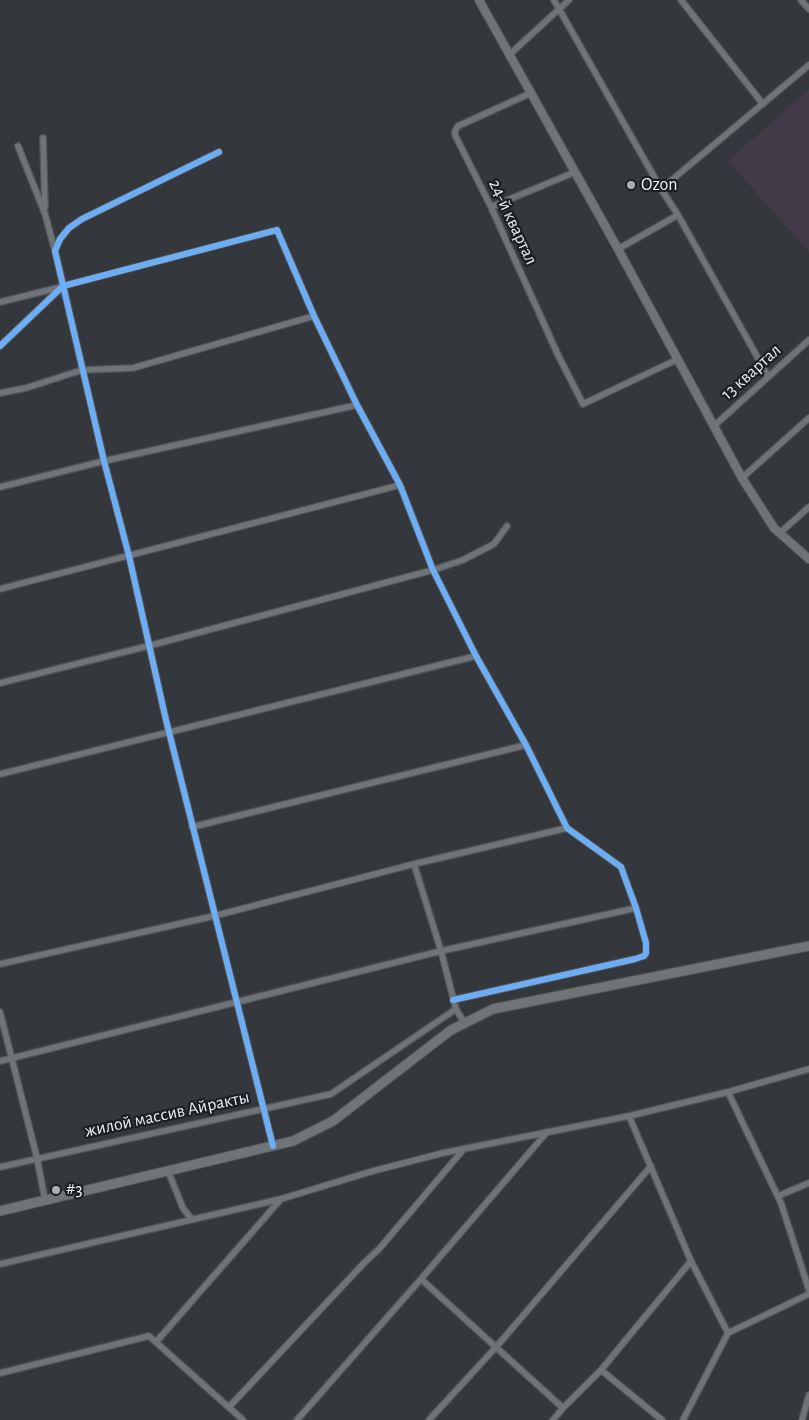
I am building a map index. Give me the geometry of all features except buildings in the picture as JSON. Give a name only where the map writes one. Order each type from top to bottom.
[{"type":"main road","points":[[0,1211],[293,1141],[333,1121],[451,1030],[493,1009],[809,946]]},
{"type":"street","points":[[479,0],[618,249],[742,478],[774,528],[809,559]]},
{"type":"street","points":[[554,0],[768,376]]},
{"type":"street","points":[[509,55],[569,0]]},
{"type":"street","points":[[681,0],[763,104]]},
{"type":"street","points":[[801,0],[809,9]]},
{"type":"street","points":[[661,189],[809,65]]},
{"type":"street","name":"24-й квартал","points":[[530,93],[458,126],[455,135],[583,404],[678,359]]},
{"type":"street","points":[[43,138],[46,214]]},
{"type":"street","points":[[18,146],[46,214],[104,461],[129,556],[148,646],[192,827],[273,1146]]},
{"type":"street","points":[[55,252],[60,239],[69,228],[82,219],[219,152]]},
{"type":"street","points":[[490,207],[575,172]]},
{"type":"street","points":[[618,249],[678,215]]},
{"type":"street","points":[[0,302],[277,230],[314,316],[357,405],[400,485],[433,570],[476,656],[526,745],[567,828],[621,867],[646,943],[646,953],[644,956],[453,1000]]},
{"type":"street","points":[[0,346],[63,286]]},
{"type":"street","points":[[0,393],[26,388],[82,370],[133,368],[314,316]]},
{"type":"street","name":"13 квартал","points":[[714,426],[809,340]]},
{"type":"street","points":[[0,487],[104,461],[357,405]]},
{"type":"street","points":[[742,478],[809,418]]},
{"type":"street","points":[[0,589],[400,485]]},
{"type":"street","points":[[780,533],[809,507]]},
{"type":"street","points":[[0,683],[148,646],[433,570],[463,560],[494,544],[507,526]]},
{"type":"street","points":[[0,774],[476,656]]},
{"type":"street","points":[[192,827],[526,745]]},
{"type":"street","points":[[0,964],[214,916],[414,864],[567,828]]},
{"type":"street","points":[[414,864],[441,951],[453,1000],[465,1024]]},
{"type":"street","points":[[0,1062],[441,951],[636,908]]},
{"type":"street","name":"жилой массив Айракты","points":[[0,1167],[331,1094],[456,1008]]},
{"type":"street","points":[[0,1012],[45,1200]]},
{"type":"street","points":[[0,1264],[281,1199],[373,1171],[462,1150],[629,1116],[728,1092],[809,1069]]},
{"type":"street","points":[[728,1092],[778,1196],[809,1290]]},
{"type":"street","points":[[629,1116],[691,1262],[728,1332]]},
{"type":"street","points":[[297,1420],[548,1132]]},
{"type":"street","points":[[229,1407],[379,1249],[462,1150]]},
{"type":"street","points":[[429,1420],[496,1346],[651,1166]]},
{"type":"street","points":[[168,1171],[183,1208],[193,1219]]},
{"type":"street","points":[[778,1196],[809,1183]]},
{"type":"street","points":[[156,1342],[281,1199]]},
{"type":"street","points":[[553,1420],[601,1370],[691,1262]]},
{"type":"street","points":[[421,1279],[563,1408]]},
{"type":"street","points":[[683,1420],[728,1332],[809,1294]]},
{"type":"street","points":[[0,1373],[149,1336],[240,1419]]},
{"type":"street","points":[[601,1370],[662,1420]]},
{"type":"street","points":[[802,1420],[809,1395]]},
{"type":"shaded area","points":[[809,89],[809,252],[728,161]]},
{"type":"cycle path","points":[[219,152],[82,219],[69,228],[60,239],[55,251],[104,461],[129,556],[166,720],[273,1146]]},
{"type":"cycle path","points":[[0,346],[63,286],[277,230],[314,316],[357,405],[400,485],[433,570],[476,656],[526,745],[567,828],[621,867],[646,943],[646,953],[644,956],[635,959],[453,1000]]},
{"type":"place","name":"Ozon","points":[[631,185]]},
{"type":"place","name":"#3","points":[[56,1190]]}]
